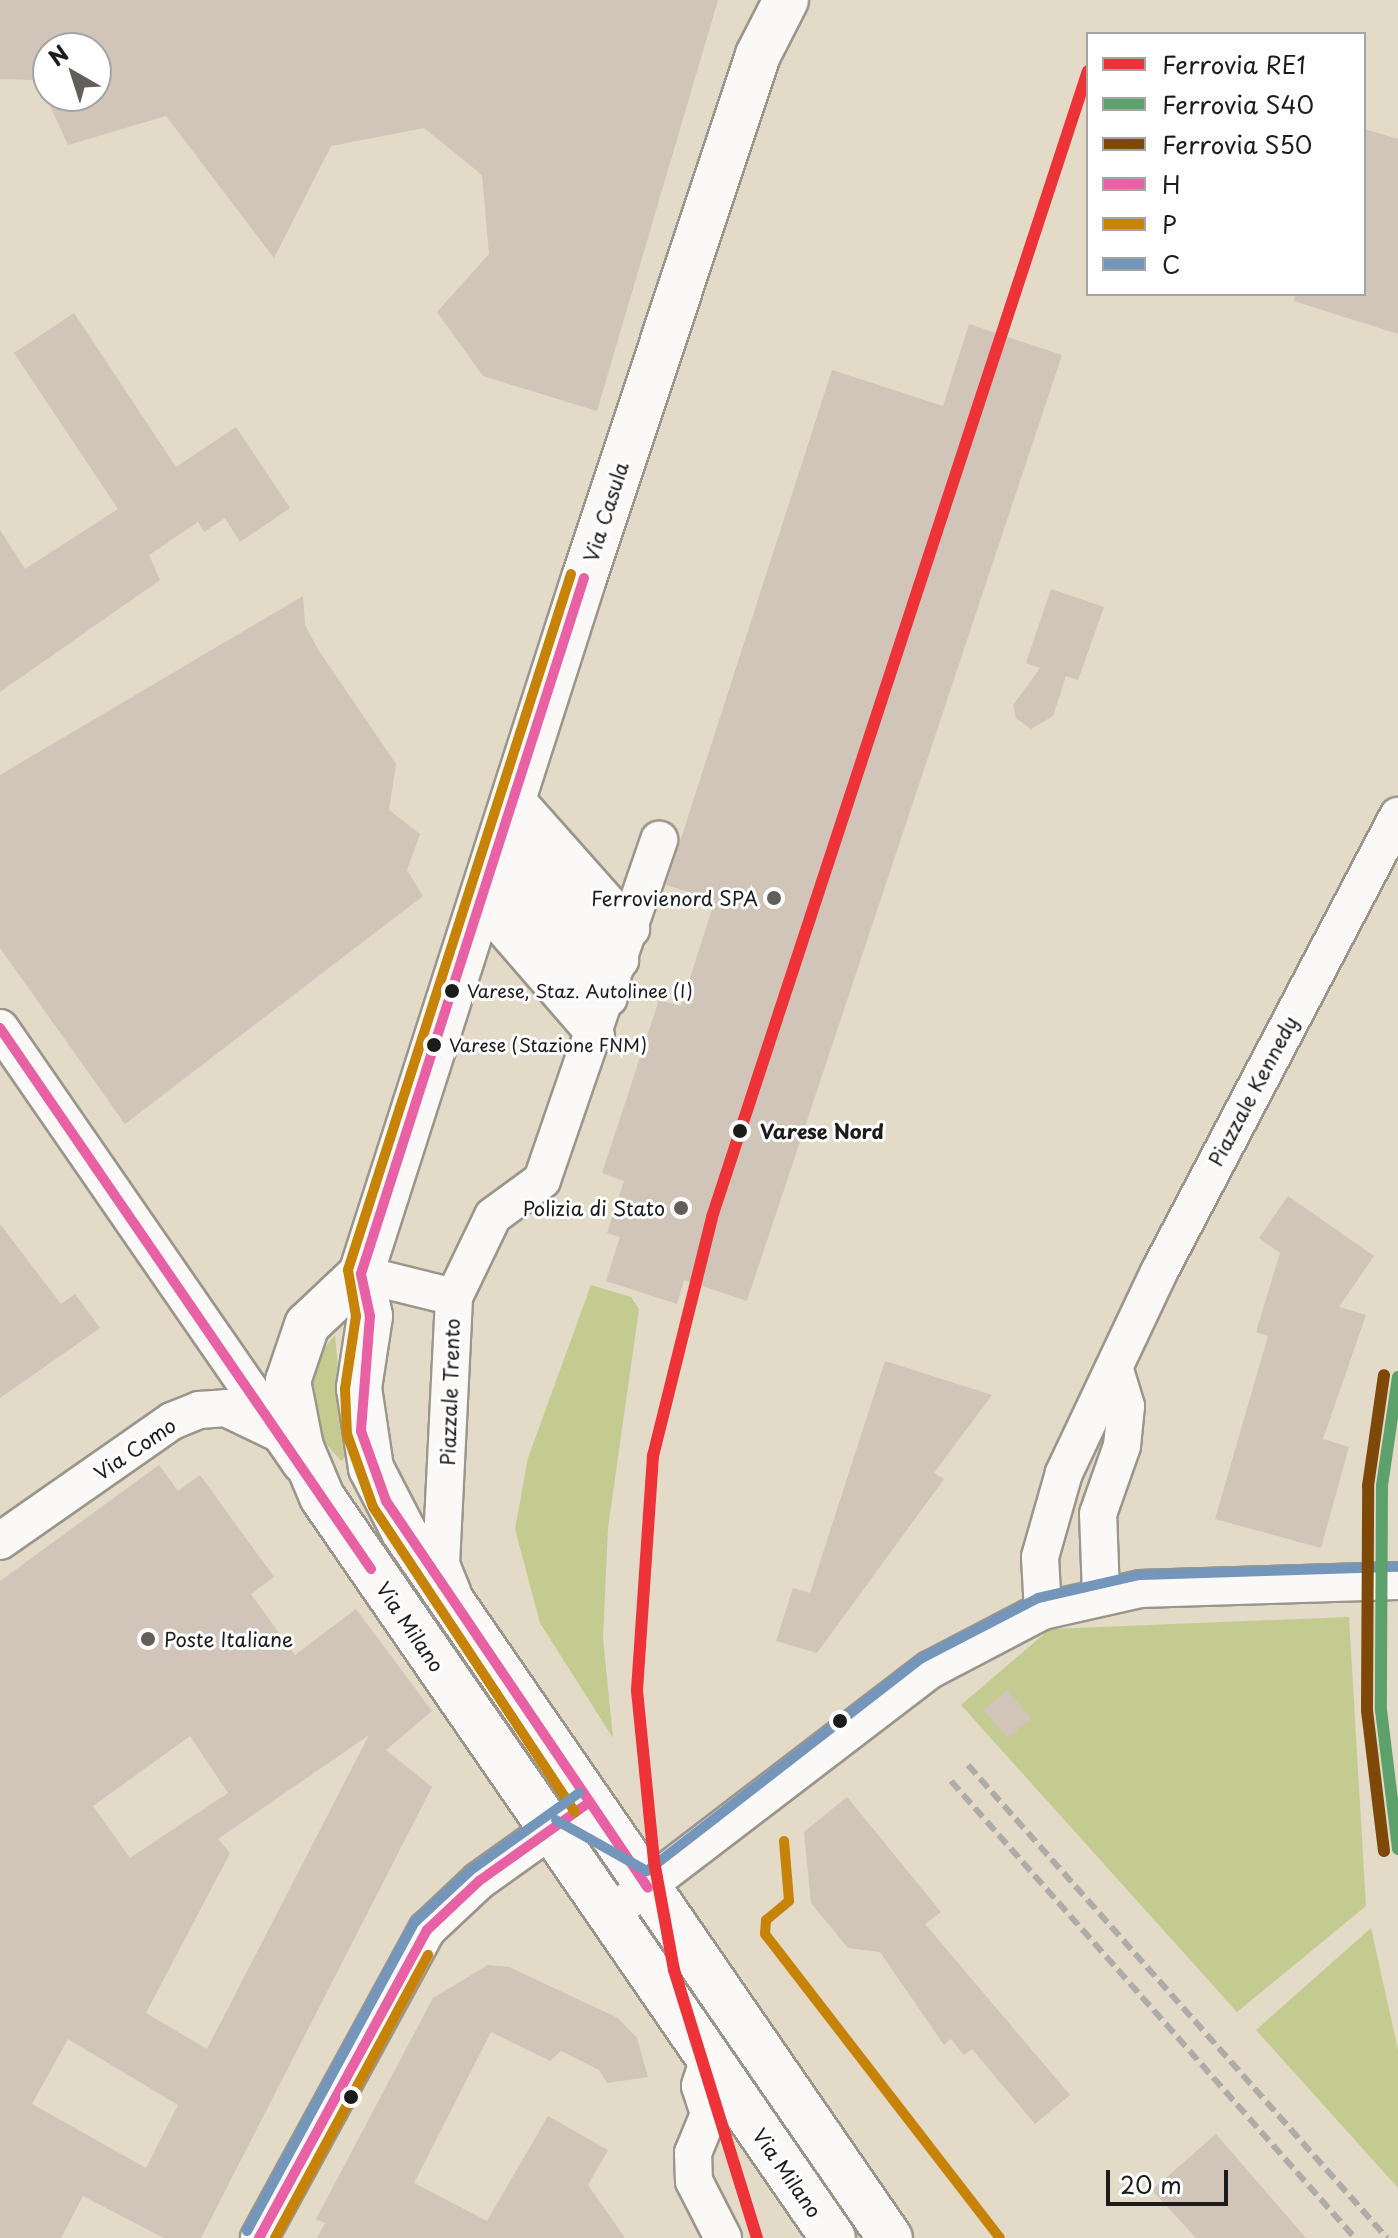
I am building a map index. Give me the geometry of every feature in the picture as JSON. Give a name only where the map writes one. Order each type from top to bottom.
[{"type":"main road","name":"Via Casula","points":[[322,1497],[301,1447],[288,1381],[307,1325],[361,1274],[496,847],[772,6]]},
{"type":"main road","name":"Via Casula","points":[[361,1274],[370,1316],[359,1388],[361,1431],[404,1532]]},
{"type":"main road","name":"Via Milano","points":[[322,1497],[549,1832],[833,2238]]},
{"type":"main road","name":"Via Milano","points":[[404,1532],[587,1804],[890,2238]]},
{"type":"street","name":"Piazzale Kennedy","points":[[1043,1611],[1040,1557],[1049,1515],[1159,1272],[1398,816]]},
{"type":"street","name":"Piazzale Trento","points":[[465,1625],[441,1564],[442,1502],[452,1457],[447,1367],[454,1297],[493,1216],[542,1180],[609,998],[659,840]]},
{"type":"street","points":[[496,847],[626,944]]},
{"type":"street","points":[[496,847],[609,998]]},
{"type":"street","points":[[496,847],[596,1035]]},
{"type":"street","name":"Via Milano","points":[[0,1028],[322,1497]]},
{"type":"street","name":"Piazzale Trento","points":[[361,1274],[454,1297]]},
{"type":"street","points":[[1101,1594],[1098,1514],[1122,1446],[1126,1406],[1115,1369]]},
{"type":"street","name":"Via Como","points":[[0,1541],[172,1421],[199,1410],[226,1408],[281,1435]]},
{"type":"street","points":[[608,1916],[930,1670],[1043,1611],[1101,1594],[1398,1581]]},
{"type":"street","points":[[259,2238],[427,1930],[587,1804]]},
{"type":"street","name":"Via Milano","points":[[549,1832],[648,1888]]},
{"type":"street","points":[[708,2061],[700,2086],[709,2114],[693,2153],[694,2181],[723,2238]]},
{"type":"green space","points":[[591,1285],[631,1297],[639,1309],[608,1528],[603,1638],[613,1738],[540,1623],[515,1529],[528,1458]]},
{"type":"green space","points":[[335,1335],[346,1457],[341,1461],[317,1433],[307,1388],[314,1360]]},
{"type":"green space","points":[[1349,1617],[1366,1906],[1237,2012],[961,1705],[1050,1629]]},
{"type":"green space","points":[[1371,1928],[1398,2050],[1398,2188],[1256,2030]]},
{"type":"building","points":[[0,0],[718,0],[597,411],[483,376],[437,312],[489,254],[482,175],[424,128],[331,146],[274,258],[166,116],[68,145],[53,112],[112,112],[112,32],[32,32],[32,80],[0,79]]},
{"type":"building","points":[[1366,130],[1398,139],[1398,334],[1294,301],[1295,296],[1366,296]]},
{"type":"building","points":[[74,313],[176,467],[236,427],[290,508],[240,542],[225,518],[204,532],[198,522],[149,555],[160,580],[0,692],[0,530],[25,569],[118,509],[14,353]]},
{"type":"building","points":[[969,324],[1062,355],[747,1301],[684,1280],[677,1304],[606,1281],[620,1237],[607,1233],[624,1181],[602,1173],[659,1000],[681,1006],[715,900],[666,885],[832,370],[943,406]]},
{"type":"building","points":[[1051,589],[1104,607],[1078,680],[1066,676],[1053,716],[1031,729],[1016,718],[1013,705],[1040,668],[1026,663]]},
{"type":"building","points":[[303,596],[305,625],[319,651],[396,764],[389,810],[420,834],[407,870],[423,896],[125,1124],[0,948],[0,775]]},
{"type":"building","points":[[1288,1196],[1374,1256],[1339,1307],[1366,1315],[1323,1439],[1349,1447],[1321,1548],[1215,1519],[1268,1336],[1256,1332],[1280,1253],[1259,1238]]},
{"type":"building","points":[[0,1224],[61,1304],[75,1294],[100,1328],[0,1398]]},
{"type":"building","points":[[885,1361],[992,1395],[934,1473],[944,1479],[817,1653],[776,1641],[793,1588],[810,1593]]},
{"type":"building","points":[[159,1465],[178,1491],[200,1475],[274,1577],[251,1594],[295,1655],[356,1609],[432,1711],[386,1750],[432,1787],[201,2238],[164,2238],[83,2196],[61,2238],[0,2238],[0,1581]],"holes":[[[369,1735],[207,2049],[146,2013],[230,1853],[218,1839]],[[190,1736],[228,1793],[130,1858],[93,1806]],[[68,2039],[178,2105],[146,2168],[32,2104]]]},
{"type":"building","points":[[1007,1690],[1031,1718],[1008,1738],[984,1710]]},
{"type":"building","points":[[847,1797],[941,1912],[925,1924],[1070,2095],[1035,2124],[972,2049],[964,2055],[951,2039],[944,2045],[880,1952],[848,1948],[811,1903],[804,1832]]},
{"type":"building","points":[[488,1965],[509,1967],[618,2018],[637,2038],[648,2077],[607,2083],[599,2070],[561,2051],[550,2061],[491,2032],[414,2183],[487,2221],[548,2116],[608,2150],[588,2185],[625,2238],[317,2238],[325,2223],[316,2219],[433,1998]]},
{"type":"building","points":[[1216,2134],[1306,2238],[1196,2238],[1152,2190]]},
{"type":"railway","points":[[968,1765],[1387,2238]]},
{"type":"railway","points":[[951,1781],[1355,2238]]},
{"type":"rail line","name":"RE1","points":[[757,2238],[674,1970],[654,1861],[637,1690],[653,1456],[712,1217],[1086,77]]},
{"type":"rail line","name":"S50","points":[[1384,1375],[1368,1486],[1367,1710],[1384,1851]]},
{"type":"rail line","name":"S40","points":[[1398,1377],[1382,1486],[1381,1710],[1398,1849]]},
{"type":"transit line","name":"P","points":[[571,574],[348,1270],[356,1316],[345,1389],[347,1434],[373,1507],[575,1812]]},
{"type":"transit line","name":"H","points":[[584,578],[361,1274],[370,1316],[361,1431],[386,1501],[648,1888]]},
{"type":"transit line","name":"H","points":[[0,1028],[371,1569]]},
{"type":"transit line","name":"C","points":[[556,1820],[647,1871],[922,1658],[1038,1598],[1139,1575],[1398,1567]]},
{"type":"transit line","name":"C","points":[[247,2231],[415,1922],[471,1870],[579,1793]]},
{"type":"transit line","name":"H","points":[[259,2238],[427,1930],[479,1881],[587,1804]]},
{"type":"transit line","name":"P","points":[[784,1841],[789,1901],[766,1920],[765,1934],[1000,2238]]},
{"type":"transit line","name":"P","points":[[275,2238],[428,1955]]},
{"type":"place","name":"Ferrovienord SPA","points":[[774,898]]},
{"type":"place","name":"Varese, Staz. Autolinee (I)","points":[[452,991]]},
{"type":"place","name":"Varese (Stazione FNM)","points":[[434,1045]]},
{"type":"place","name":"Varese Nord","points":[[740,1131]]},
{"type":"place","name":"Polizia di Stato","points":[[681,1208]]},
{"type":"place","name":"Poste Italiane","points":[[148,1639]]}]
